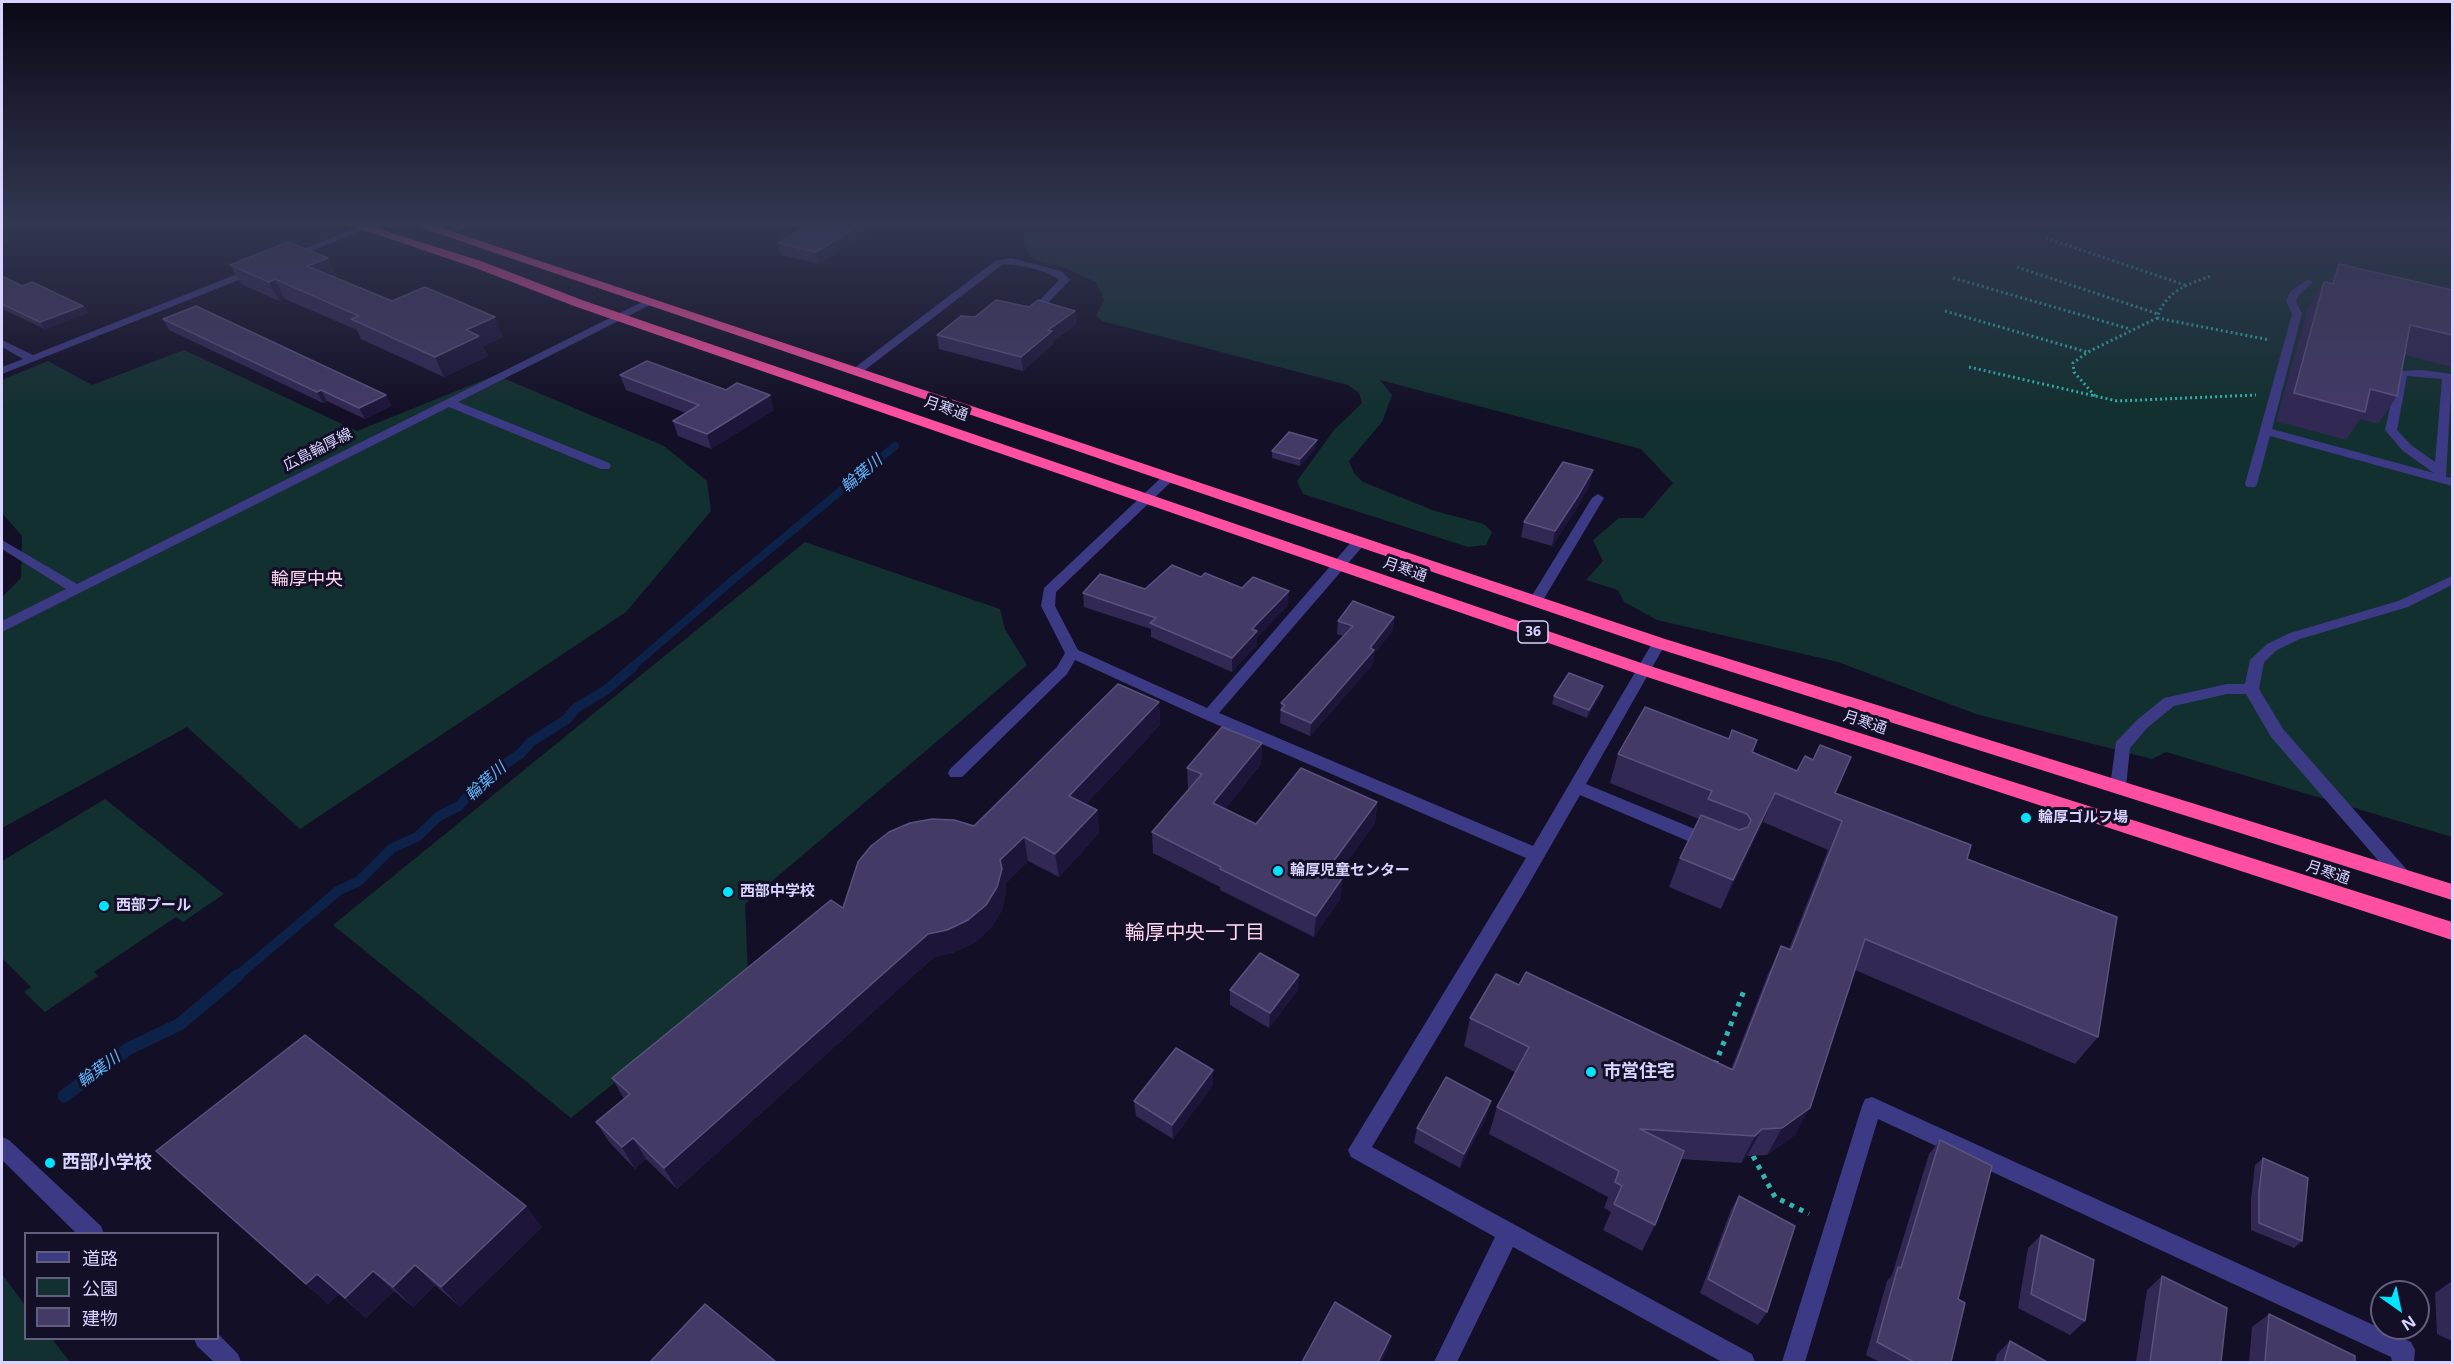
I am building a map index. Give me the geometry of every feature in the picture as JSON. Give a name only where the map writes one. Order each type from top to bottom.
[{"type":"highway","name":"月寒通","points":[[543,288],[1644,670],[2452,931]]},
{"type":"highway","name":"月寒通","points":[[607,288],[1659,643],[2452,892]]},
{"type":"street","points":[[2,371],[213,288]]},
{"type":"street","points":[[857,371],[968,288]]},
{"type":"street","points":[[1042,303],[1057,288]]},
{"type":"street","points":[[2251,484],[2297,314],[2291,301],[2301,288]]},
{"type":"street","name":"広島輪厚線","points":[[2,627],[648,302]]},
{"type":"street","points":[[2,343],[32,359]]},
{"type":"street","points":[[2440,475],[2450,377],[2415,372],[2402,373],[2391,430],[2407,447],[2440,475],[2452,482]]},
{"type":"street","points":[[448,402],[605,466]]},
{"type":"street","points":[[2265,431],[2440,475]]},
{"type":"street","points":[[1169,477],[1049,591],[1048,606],[1072,653],[1209,715],[1537,855]]},
{"type":"street","points":[[1535,602],[1598,498]]},
{"type":"street","points":[[1209,715],[1358,543]]},
{"type":"street","points":[[2,544],[77,590]]},
{"type":"street","points":[[2402,876],[2302,765],[2277,733],[2251,689],[2257,660],[2272,647],[2295,636],[2403,604],[2448,586]]},
{"type":"street","points":[[1659,643],[1537,855],[1358,1150],[1744,1362]]},
{"type":"street","points":[[956,773],[1062,670],[1072,653]]},
{"type":"street","points":[[2118,788],[2122,746],[2142,724],[2169,702],[2227,688],[2251,689]]},
{"type":"street","points":[[1575,786],[1728,850]]},
{"type":"street","points":[[1793,1362],[1872,1106],[2403,1350],[2403,1362]]},
{"type":"street","points":[[2,1147],[92,1232]]},
{"type":"street","points":[[1445,1362],[1508,1234]]},
{"type":"street","points":[[207,1340],[230,1362]]},
{"type":"path","points":[[1987,288],[2131,329]]},
{"type":"path","points":[[2077,288],[2157,316],[2289,344]]},
{"type":"path","points":[[2096,397],[2073,372],[2073,363],[2088,352],[2157,316],[2164,300],[2181,288]]},
{"type":"path","points":[[1945,311],[2088,352]]},
{"type":"path","points":[[1969,367],[2117,401],[2274,394]]},
{"type":"path","points":[[1713,1068],[1745,988]]},
{"type":"path","points":[[1753,1156],[1775,1197],[1809,1214]]},
{"type":"green space","points":[[1099,288],[2452,288],[2452,837],[2166,752],[2152,759],[1976,714],[1838,662],[1657,620],[1624,602],[1618,590],[1586,580],[1603,561],[1593,540],[1619,518],[1643,518],[1673,483],[1641,449],[1380,380],[1392,395],[1382,422],[1349,461],[1354,473],[1363,482],[1435,511],[1484,524],[1492,532],[1486,545],[1468,547],[1303,494],[1297,481],[1334,430],[1362,403],[1359,393],[1348,385],[1102,321],[1096,316],[1104,300]]},
{"type":"green space","points":[[184,350],[357,431],[496,375],[664,446],[707,481],[711,511],[626,612],[300,829],[187,727],[2,828],[2,597],[21,578],[22,536],[2,513],[2,380],[48,361],[92,385]]},
{"type":"green space","points":[[805,542],[1000,609],[1005,629],[1027,665],[745,904],[748,974],[571,1118],[333,925]]},
{"type":"green space","name":"西部プール","points":[[105,799],[224,894],[183,922],[176,917],[94,972],[98,976],[45,1012],[24,992],[31,987],[2,958],[2,861]]},
{"type":"green space","points":[[2,1274],[24,1304],[24,1340],[53,1340],[70,1362],[2,1362]]},
{"type":"building","points":[[2,288],[44,288],[83,306],[40,322],[2,304]]},
{"type":"building","points":[[295,288],[360,288],[392,301],[427,288],[495,317],[466,330],[479,336],[435,357],[351,319],[359,316]]},
{"type":"building","points":[[2322,288],[2442,288],[2452,290],[2452,335],[2410,325],[2397,396],[2370,389],[2365,412],[2294,393]]},
{"type":"building","points":[[996,300],[1029,307],[1038,300],[1075,311],[1048,330],[1052,331],[1021,357],[937,335],[961,316],[975,317]]},
{"type":"building","points":[[196,306],[386,395],[359,408],[321,390],[317,392],[163,319]]},
{"type":"building","points":[[647,361],[726,390],[737,383],[770,395],[707,434],[673,421],[699,405],[620,375]]},
{"type":"building","points":[[1289,432],[1317,440],[1300,459],[1272,451]]},
{"type":"building","points":[[1563,462],[1593,470],[1578,496],[1555,531],[1524,522]]},
{"type":"building","points":[[1172,565],[1201,577],[1205,573],[1242,588],[1253,577],[1289,591],[1252,629],[1257,631],[1232,658],[1150,623],[1156,618],[1083,593],[1100,574],[1145,589]]},
{"type":"building","points":[[1353,601],[1394,617],[1370,648],[1374,650],[1311,723],[1281,710],[1285,705],[1281,703],[1353,626],[1338,621]]},
{"type":"building","points":[[1569,673],[1603,686],[1589,710],[1554,696]]},
{"type":"building","points":[[1118,684],[1159,702],[1069,796],[1097,810],[1055,854],[1024,837],[1000,860],[1002,869],[997,887],[986,905],[968,920],[947,930],[928,934],[664,1168],[633,1138],[622,1147],[596,1122],[630,1094],[612,1078],[831,900],[843,908],[858,862],[871,846],[889,832],[910,823],[932,819],[954,820],[974,826]]},
{"type":"building","points":[[1645,707],[1729,739],[1732,730],[1757,740],[1752,752],[1797,771],[1805,756],[1813,760],[1820,745],[1851,757],[1835,793],[1971,845],[1967,859],[2117,917],[2098,1037],[1865,939],[1810,1108],[1782,1128],[1762,1129],[1755,1136],[1640,1129],[1684,1151],[1655,1225],[1614,1204],[1622,1186],[1615,1182],[1619,1171],[1497,1107],[1529,1047],[1470,1018],[1496,974],[1519,985],[1526,972],[1733,1070],[1781,946],[1791,950],[1842,821],[1775,793],[1733,880],[1680,858],[1701,815],[1739,830],[1748,827],[1751,820],[1747,814],[1708,799],[1712,791],[1618,754]]},
{"type":"building","points":[[1222,727],[1262,743],[1213,803],[1256,824],[1301,768],[1377,802],[1327,870],[1343,877],[1316,916],[1220,869],[1221,867],[1152,832],[1202,774],[1187,768]]},
{"type":"building","points":[[1260,953],[1299,975],[1270,1013],[1230,990]]},
{"type":"building","points":[[305,1035],[526,1206],[441,1287],[415,1265],[393,1287],[373,1271],[345,1298],[317,1274],[306,1284],[156,1151]]},
{"type":"building","points":[[1176,1048],[1213,1070],[1172,1125],[1134,1101]]},
{"type":"building","points":[[1446,1077],[1491,1101],[1464,1154],[1417,1128]]},
{"type":"building","points":[[1940,1140],[1992,1166],[1958,1299],[1965,1303],[1951,1362],[1914,1362],[1877,1342],[1898,1267],[1901,1268]]},
{"type":"building","points":[[2263,1158],[2308,1178],[2302,1241],[2259,1223],[2259,1192]]},
{"type":"building","points":[[1739,1196],[1795,1226],[1767,1312],[1708,1279]]},
{"type":"building","points":[[2041,1235],[2094,1260],[2085,1321],[2031,1294]]},
{"type":"building","points":[[2162,1276],[2227,1308],[2221,1362],[2150,1362]]},
{"type":"building","points":[[1335,1302],[1391,1336],[1378,1362],[1302,1362]]},
{"type":"building","points":[[705,1304],[775,1361],[650,1362]]},
{"type":"building","points":[[2269,1314],[2355,1356],[2355,1362],[2265,1362]]},
{"type":"building","points":[[2010,1341],[2047,1362],[2004,1362]]},
{"type":"waterway","name":"輪葉川","points":[[631,668],[734,579],[895,446]]},
{"type":"waterway","name":"輪葉川","points":[[235,978],[338,891],[359,881],[392,848],[417,837],[439,816],[459,806],[484,778],[520,754],[531,742],[567,719],[576,708],[606,690],[633,667]]},
{"type":"waterway","name":"輪葉川","points":[[64,1096],[128,1049],[180,1024],[237,976]]},
{"type":"place","name":"輪厚ゴルフ場","points":[[2026,818]]},
{"type":"place","name":"輪厚児童センター","points":[[1278,871]]},
{"type":"place","name":"西部中学校","points":[[728,892]]},
{"type":"place","name":"西部プール","points":[[104,906]]},
{"type":"place","name":"市営住宅","points":[[1591,1072]]},
{"type":"place","name":"西部小学校","points":[[50,1163]]},
{"type":"district","name":"輪厚中央","points":[[307,580]]},
{"type":"district","name":"輪厚中央一丁目","points":[[1195,933]]}]
